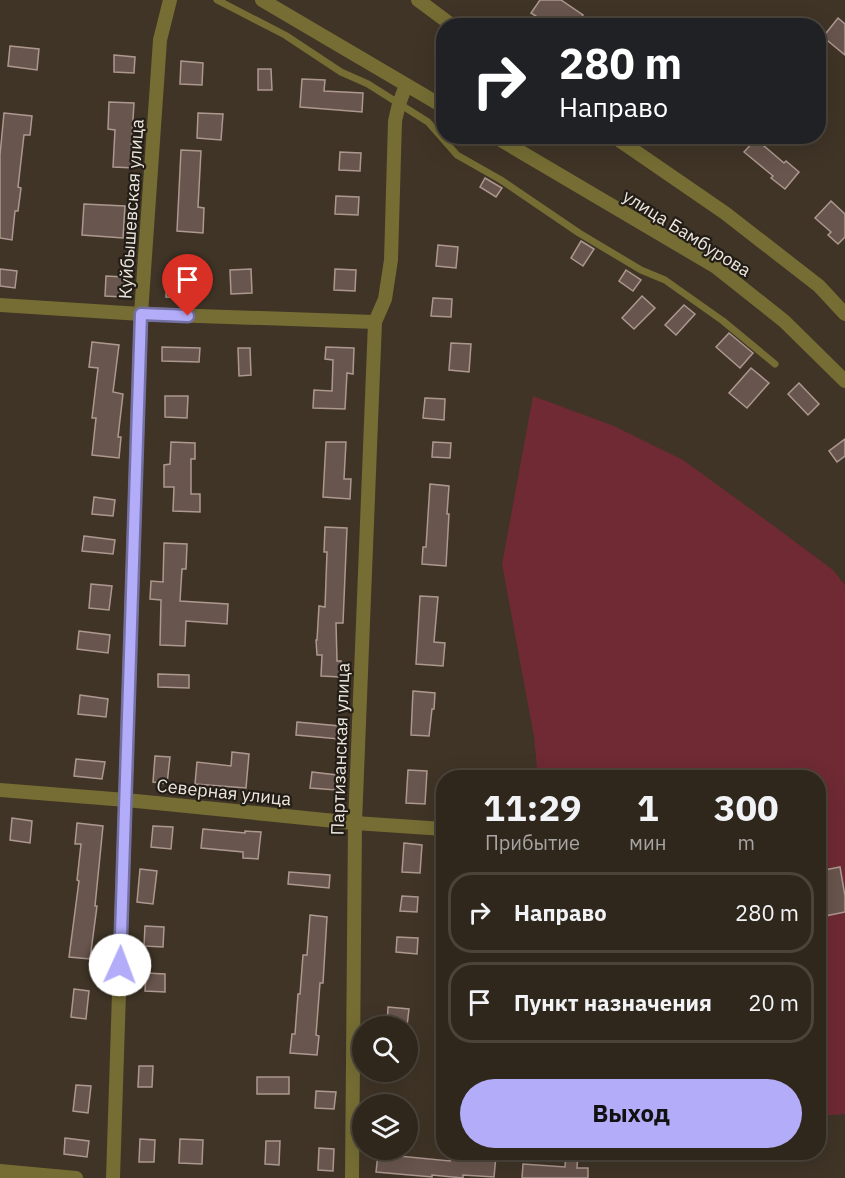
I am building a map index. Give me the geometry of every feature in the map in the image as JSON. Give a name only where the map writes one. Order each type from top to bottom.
[{"type":"street","name":"Куйбышевская улица","points":[[113,1178],[141,314],[160,40],[170,0]]},
{"type":"street","points":[[262,0],[436,102]]},
{"type":"street","points":[[418,0],[442,18]]},
{"type":"street","points":[[0,306],[141,314],[375,322],[386,299],[391,260],[395,121],[406,85]]},
{"type":"street","name":"улица Бамбурова","points":[[508,144],[716,267],[784,321],[845,381]]},
{"type":"street","points":[[625,144],[725,213],[819,286],[845,314]]},
{"type":"street","name":"Партизанская улица","points":[[352,1178],[355,823],[375,322]]},
{"type":"street","name":"Северная улица","points":[[0,790],[436,828]]},
{"type":"street","points":[[0,1170],[76,1178]]},
{"type":"lane","points":[[217,0],[285,35],[341,72],[368,84],[428,122],[436,131]]},
{"type":"lane","points":[[447,144],[457,155],[501,180],[579,233],[641,270],[665,280],[723,321],[775,364]]},
{"type":"shaded area","points":[[533,396],[614,426],[683,460],[833,570],[845,585],[845,1114],[826,1115],[826,770],[537,770],[534,737],[502,564]]},
{"type":"building","points":[[540,0],[561,0],[583,15],[581,18],[539,18],[531,13]]},
{"type":"building","points":[[838,18],[845,24],[845,55],[826,39],[826,33]]},
{"type":"building","points":[[10,46],[39,49],[37,70],[8,66]]},
{"type":"building","points":[[114,55],[135,57],[134,73],[114,72]]},
{"type":"building","points":[[181,61],[203,63],[202,85],[180,84]]},
{"type":"building","points":[[258,69],[271,69],[272,90],[258,90]]},
{"type":"building","points":[[302,79],[325,80],[324,91],[363,93],[362,112],[300,107]]},
{"type":"building","points":[[109,102],[134,103],[131,151],[135,151],[135,168],[113,167],[115,130],[108,129]]},
{"type":"building","points":[[4,113],[32,116],[30,135],[24,135],[18,187],[21,188],[18,211],[15,211],[12,240],[0,238],[0,155]]},
{"type":"building","points":[[198,113],[223,114],[221,140],[197,138]]},
{"type":"building","points":[[751,144],[762,144],[784,163],[786,161],[799,172],[785,189],[744,152]]},
{"type":"building","points":[[181,150],[201,151],[198,207],[204,208],[203,233],[177,231]]},
{"type":"building","points":[[340,152],[361,153],[360,171],[339,170]]},
{"type":"building","points":[[485,178],[502,188],[496,197],[480,187]]},
{"type":"building","points":[[336,196],[359,197],[358,215],[335,214]]},
{"type":"building","points":[[831,201],[845,214],[845,237],[838,244],[828,235],[831,232],[815,218]]},
{"type":"building","points":[[84,204],[125,206],[123,238],[82,235]]},
{"type":"building","points":[[581,241],[594,249],[583,266],[571,258]]},
{"type":"building","points":[[438,245],[458,247],[456,268],[436,266]]},
{"type":"building","points":[[0,269],[17,271],[15,288],[0,286]]},
{"type":"building","points":[[251,269],[252,293],[231,294],[230,270]]},
{"type":"building","points":[[335,269],[356,270],[355,291],[334,290]]},
{"type":"building","points":[[626,270],[641,280],[633,291],[619,281]]},
{"type":"building","points":[[106,276],[124,277],[123,297],[105,296]]},
{"type":"building","points":[[167,278],[188,279],[187,298],[166,297]]},
{"type":"building","points":[[642,296],[655,308],[634,329],[622,318]]},
{"type":"building","points":[[433,298],[452,299],[451,317],[431,316]]},
{"type":"building","points":[[684,305],[695,314],[676,335],[665,325]]},
{"type":"building","points":[[729,333],[753,353],[740,368],[716,347]]},
{"type":"building","points":[[92,342],[119,345],[113,392],[123,394],[118,437],[121,437],[119,458],[92,455],[96,418],[92,418],[98,368],[89,367]]},
{"type":"building","points":[[451,343],[471,344],[469,372],[449,370]]},
{"type":"building","points":[[162,347],[200,348],[199,362],[162,361]]},
{"type":"building","points":[[326,347],[354,348],[353,374],[347,373],[345,409],[313,408],[314,390],[332,391],[333,360],[325,359]]},
{"type":"building","points":[[238,348],[250,348],[251,375],[239,376]]},
{"type":"building","points":[[751,368],[769,383],[747,408],[729,393]]},
{"type":"building","points":[[799,383],[819,404],[808,415],[788,394]]},
{"type":"building","points":[[165,396],[188,396],[187,418],[165,417]]},
{"type":"building","points":[[425,398],[445,399],[444,420],[423,418]]},
{"type":"building","points":[[845,439],[845,456],[837,462],[829,451]]},
{"type":"building","points":[[171,442],[195,443],[195,459],[191,459],[191,494],[200,494],[200,512],[173,511],[174,487],[164,487],[164,465],[170,464]]},
{"type":"building","points":[[326,442],[346,442],[344,479],[351,479],[350,499],[323,497]]},
{"type":"building","points":[[433,442],[451,443],[450,458],[432,457]]},
{"type":"building","points":[[430,484],[449,486],[446,566],[422,564],[423,547],[426,547]]},
{"type":"building","points":[[94,497],[115,500],[113,516],[92,514]]},
{"type":"building","points":[[325,527],[347,528],[343,623],[336,623],[337,661],[341,661],[340,677],[321,676],[322,655],[317,655],[319,606],[325,607],[327,552],[324,552]]},
{"type":"building","points":[[84,536],[115,540],[113,554],[82,551]]},
{"type":"building","points":[[164,543],[187,544],[186,569],[182,569],[180,601],[228,604],[227,624],[186,621],[185,646],[160,645],[161,600],[150,599],[151,581],[163,582]]},
{"type":"building","points":[[91,584],[112,586],[109,610],[89,608]]},
{"type":"building","points":[[420,596],[438,597],[434,642],[445,643],[443,666],[416,664]]},
{"type":"building","points":[[79,631],[110,635],[108,653],[77,649]]},
{"type":"building","points":[[158,674],[189,675],[189,688],[158,687]]},
{"type":"building","points":[[413,691],[435,693],[429,736],[411,735]]},
{"type":"building","points":[[80,695],[108,699],[106,717],[78,714]]},
{"type":"building","points":[[297,722],[340,726],[339,739],[296,735]]},
{"type":"building","points":[[232,752],[249,754],[246,788],[195,784],[197,762],[231,766]]},
{"type":"building","points":[[155,756],[170,757],[167,784],[153,782]]},
{"type":"building","points":[[76,759],[105,762],[102,779],[74,776]]},
{"type":"building","points":[[408,770],[427,771],[425,804],[406,803]]},
{"type":"building","points":[[312,772],[337,775],[336,790],[310,788]]},
{"type":"building","points":[[12,818],[32,821],[30,843],[10,840]]},
{"type":"building","points":[[77,823],[103,826],[95,906],[97,906],[90,959],[69,957],[79,881],[77,880],[81,844],[75,844]]},
{"type":"building","points":[[153,826],[173,827],[171,849],[151,847]]},
{"type":"building","points":[[203,829],[245,833],[245,831],[261,832],[258,859],[243,858],[243,852],[201,848]]},
{"type":"building","points":[[404,843],[422,845],[420,873],[402,872]]},
{"type":"building","points":[[840,867],[845,912],[826,916],[826,870]]},
{"type":"building","points":[[140,869],[157,871],[153,904],[137,902]]},
{"type":"building","points":[[289,872],[330,875],[329,888],[288,884]]},
{"type":"building","points":[[402,896],[418,897],[417,912],[400,911]]},
{"type":"building","points":[[310,915],[327,917],[323,983],[320,983],[316,1035],[319,1036],[317,1055],[290,1053],[292,1034],[295,1034],[303,955],[307,955]]},
{"type":"building","points":[[145,926],[164,927],[163,947],[144,946]]},
{"type":"building","points":[[397,937],[418,938],[417,954],[396,952]]},
{"type":"building","points":[[146,973],[165,974],[165,992],[145,991]]},
{"type":"building","points":[[74,989],[89,991],[86,1019],[71,1017]]},
{"type":"building","points":[[388,1007],[409,1009],[408,1016],[388,1016]]},
{"type":"building","points":[[139,1066],[153,1066],[152,1087],[138,1087]]},
{"type":"building","points":[[257,1077],[289,1077],[289,1094],[257,1094]]},
{"type":"building","points":[[76,1085],[91,1086],[88,1113],[73,1111]]},
{"type":"building","points":[[316,1091],[336,1092],[334,1109],[315,1108]]},
{"type":"building","points":[[65,1138],[89,1141],[87,1157],[64,1154]]},
{"type":"building","points":[[140,1139],[155,1140],[154,1162],[139,1162]]},
{"type":"building","points":[[180,1139],[203,1140],[202,1164],[179,1163]]},
{"type":"building","points":[[266,1141],[280,1141],[279,1165],[265,1164]]},
{"type":"building","points":[[319,1148],[334,1149],[333,1171],[318,1170]]},
{"type":"building","points":[[418,1158],[496,1160],[494,1177],[463,1175],[463,1178],[432,1175],[432,1177],[376,1172],[377,1160],[418,1160]]},
{"type":"building","points":[[565,1160],[578,1160],[577,1168],[588,1168],[588,1178],[522,1178],[523,1164],[565,1167]]},
{"type":"route","points":[[120,965],[141,314],[188,316]]}]
